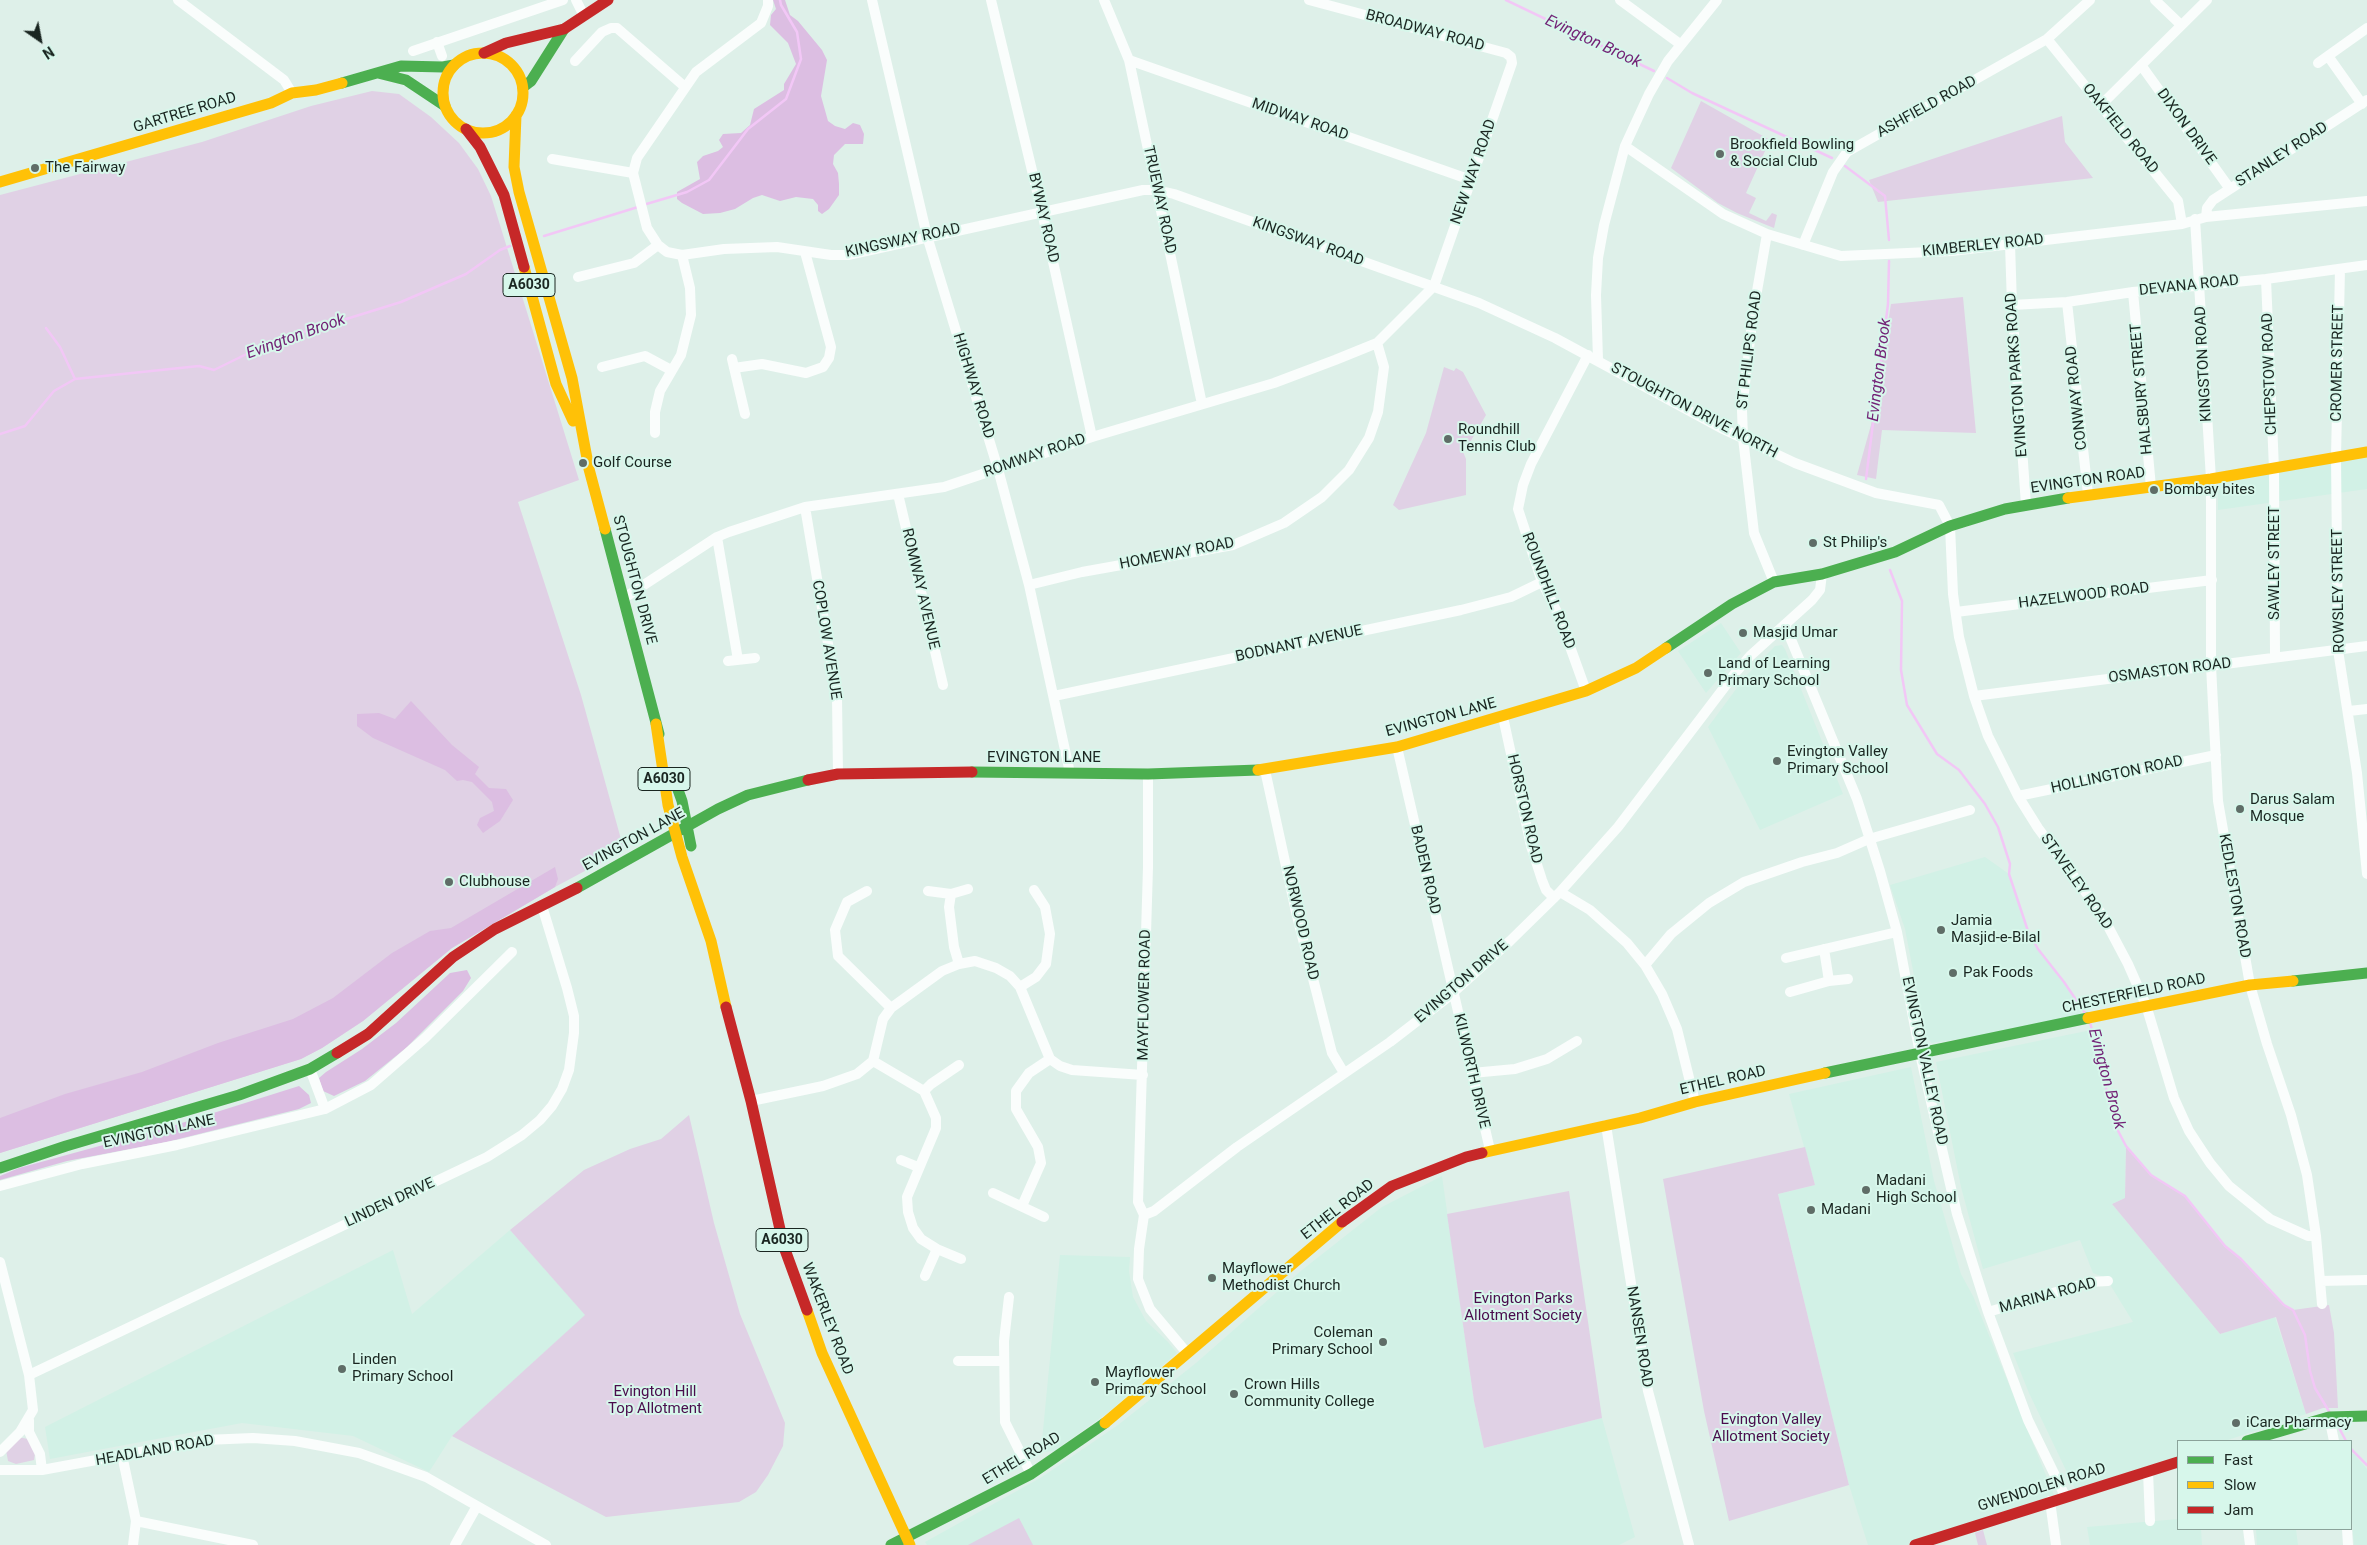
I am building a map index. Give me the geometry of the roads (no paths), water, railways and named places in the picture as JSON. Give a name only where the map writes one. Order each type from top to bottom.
[{"type":"main road","points":[[484,53],[502,57],[513,66],[523,88],[522,104],[516,115],[503,128],[489,133],[466,129],[451,118],[445,106],[443,89],[448,73],[454,65],[464,58],[484,53],[506,43],[564,29],[608,0]]},
{"type":"main road","points":[[523,88],[531,81],[564,29]]},
{"type":"main road","name":"GARTREE ROAD","points":[[0,182],[271,103],[292,93],[316,90],[401,66],[443,67],[454,65]]},
{"type":"main road","name":"GARTREE ROAD","points":[[377,73],[406,80],[445,106]]},
{"type":"main road","name":"STOUGHTON DRIVE","points":[[516,115],[514,167],[518,192],[572,378],[583,445],[656,724],[682,801],[686,827]]},
{"type":"main road","name":"STOUGHTON DRIVE","points":[[466,129],[480,147],[504,195],[556,384],[583,445]]},
{"type":"main road","name":"EVINGTON ROAD","points":[[1822,574],[1895,552],[1950,526],[2004,509],[2088,494],[2211,479],[2367,452]]},
{"type":"main road","name":"EVINGTON LANE","points":[[0,1168],[66,1146],[239,1095],[310,1070],[368,1034],[453,957],[495,929],[592,881],[718,809],[748,795],[774,787],[838,774],[926,772],[1148,774],[1265,770],[1397,747],[1586,691],[1636,668],[1732,604],[1774,582],[1822,574]]},
{"type":"main road","name":"STOUGHTON DRIVE","points":[[656,724],[668,805],[676,834]]},
{"type":"main road","name":"WAKERLEY ROAD","points":[[686,827],[704,919]]},
{"type":"main road","name":"WAKERLEY ROAD","points":[[676,834],[711,941],[738,1062],[751,1102],[776,1216],[797,1287],[822,1353],[908,1541]]},
{"type":"main road","name":"CHESTERFIELD ROAD","points":[[1915,1055],[2146,1004],[2250,985],[2367,973]]},
{"type":"main road","name":"ETHEL ROAD","points":[[890,1545],[908,1541],[1031,1474],[1114,1417],[1353,1213],[1392,1186],[1466,1157],[1490,1150],[1640,1118],[1695,1102],[1915,1055]]},
{"type":"main road","points":[[2252,1440],[2332,1417],[2367,1416]]},
{"type":"main road","name":"GWENDOLEN ROAD","points":[[1915,1545],[2065,1496],[2177,1462]]},
{"type":"street","points":[[179,0],[284,80],[292,93]]},
{"type":"street","points":[[413,51],[563,0]]},
{"type":"street","points":[[576,0],[584,16]]},
{"type":"street","points":[[578,277],[634,263],[658,245],[647,228],[642,213],[633,172],[637,158],[685,87],[703,65],[761,23],[768,6],[768,0]]},
{"type":"street","name":"HIGHWAY ROAD","points":[[872,0],[927,236],[998,469],[1028,585],[1070,773]]},
{"type":"street","name":"BYWAY ROAD","points":[[991,0],[1042,212],[1092,437]]},
{"type":"street","name":"TRUEWAY ROAD","points":[[1104,0],[1129,60],[1202,404]]},
{"type":"street","name":"BROADWAY ROAD","points":[[1309,0],[1506,53],[1511,57]]},
{"type":"street","points":[[1620,0],[1680,44]]},
{"type":"street","points":[[1598,360],[1596,295],[1598,258],[1604,225],[1625,146],[1649,94],[1680,44],[1717,0]]},
{"type":"street","name":"ASHFIELD ROAD","points":[[1803,245],[1833,172],[1847,152],[2047,40],[2090,0]]},
{"type":"street","points":[[2155,0],[2181,26]]},
{"type":"street","points":[[2101,105],[2207,0]]},
{"type":"street","points":[[575,60],[602,32],[611,28],[617,28],[685,87]]},
{"type":"street","points":[[2318,63],[2367,28]]},
{"type":"street","name":"OAKFIELD ROAD","points":[[2047,40],[2178,201],[2182,224]]},
{"type":"street","points":[[437,42],[442,56]]},
{"type":"street","points":[[2328,56],[2364,102]]},
{"type":"street","name":"NEW WAY ROAD","points":[[1434,286],[1512,63],[1511,57]]},
{"type":"street","name":"MIDWAY ROAD","points":[[1129,60],[1471,180]]},
{"type":"street","name":"DIXON DRIVE","points":[[2141,65],[2230,188]]},
{"type":"street","name":"STANLEY ROAD","points":[[2206,217],[2207,208],[2213,200],[2364,102]]},
{"type":"street","name":"KIMBERLEY ROAD","points":[[1625,146],[1723,214],[1767,234],[1841,256],[1952,251],[2182,224],[2206,217],[2367,201]]},
{"type":"street","points":[[552,159],[633,172]]},
{"type":"street","name":"KINGSWAY ROAD","points":[[658,245],[666,252],[682,256],[750,248],[777,247],[830,256],[848,255],[927,236],[1143,190],[1156,190],[1174,194],[1434,286]]},
{"type":"street","name":"KINGSTON ROAD","points":[[2195,219],[2211,479]]},
{"type":"street","name":"ST PHILIPS ROAD","points":[[1767,234],[1753,314],[1742,410],[1742,438],[1754,534],[1774,582]]},
{"type":"street","name":"EVINGTON PARKS ROAD","points":[[2010,244],[2012,305],[2026,505]]},
{"type":"street","points":[[745,414],[733,364],[762,364],[806,373],[823,367],[829,358],[831,347],[805,252]]},
{"type":"street","points":[[655,433],[655,412],[660,391],[681,355],[692,315],[690,288],[682,256]]},
{"type":"street","name":"DEVANA ROAD","points":[[2012,305],[2067,302],[2133,292],[2266,279],[2367,265]]},
{"type":"street","name":"CROMER STREET","points":[[2336,457],[2340,269]]},
{"type":"street","name":"CHEPSTOW ROAD","points":[[2266,279],[2274,468]]},
{"type":"street","name":"STOUGHTON DRIVE NORTH","points":[[1434,286],[1479,303],[1588,355],[1742,438],[1795,464],[1876,493],[1939,505],[1950,526]]},
{"type":"street","name":"ROMWAY ROAD","points":[[624,598],[717,537],[805,507],[944,487],[1092,437],[1274,383],[1377,343],[1434,286]]},
{"type":"street","name":"HALSBURY STREET","points":[[2133,292],[2150,487]]},
{"type":"street","name":"CONWAY ROAD","points":[[2067,302],[2088,494]]},
{"type":"street","name":"HOMEWAY ROAD","points":[[1028,585],[1082,572],[1233,544],[1284,523],[1322,497],[1349,470],[1369,438],[1378,412],[1384,367],[1377,343]]},
{"type":"street","name":"ROUNDHILL ROAD","points":[[1586,691],[1559,616],[1542,582],[1518,509],[1521,493],[1531,464],[1588,355]]},
{"type":"street","points":[[602,367],[644,356],[671,370]]},
{"type":"street","name":"ROWSLEY STREET","points":[[2336,457],[2338,650],[2362,773],[2367,874]]},
{"type":"street","name":"SAWLEY STREET","points":[[2274,468],[2275,656]]},
{"type":"street","name":"KEDLESTON ROAD","points":[[2211,479],[2211,666],[2223,833],[2250,985],[2266,1044],[2292,1115],[2307,1175],[2316,1236],[2322,1304]]},
{"type":"street","name":"ROMWAY AVENUE","points":[[898,494],[943,685]]},
{"type":"street","name":"COPLOW AVENUE","points":[[805,507],[836,697],[838,774]]},
{"type":"street","name":"STAVELEY ROAD","points":[[1950,526],[1956,612],[1974,696],[1988,736],[2018,796],[2100,913],[2128,964],[2146,1004],[2174,1098],[2189,1131],[2210,1163],[2229,1186],[2270,1219],[2308,1236],[2316,1236]]},
{"type":"street","points":[[717,537],[738,660]]},
{"type":"street","name":"EVINGTON DRIVE","points":[[1144,1215],[1154,1211],[1237,1147],[1390,1042],[1453,992],[1557,895],[1612,834],[1647,791],[1736,672],[1750,656],[1820,590],[1822,574]]},
{"type":"street","name":"HAZELWOOD ROAD","points":[[1956,612],[2212,580]]},
{"type":"street","name":"BODNANT AVENUE","points":[[1054,696],[1461,610],[1511,597],[1542,582]]},
{"type":"street","name":"EVINGTON VALLEY ROAD","points":[[1785,625],[1857,799],[1897,932],[1915,1055],[1957,1214],[1988,1312],[2028,1420],[2065,1496]]},
{"type":"street","name":"OSMASTON ROAD","points":[[1974,696],[2275,656],[2367,646]]},
{"type":"street","points":[[728,661],[755,658]]},
{"type":"street","points":[[2349,711],[2367,709]]},
{"type":"street","name":"HORSTON ROAD","points":[[1503,717],[1531,846],[1546,890],[1557,895]]},
{"type":"street","name":"BADEN ROAD","points":[[1397,747],[1453,992]]},
{"type":"street","name":"HOLLINGTON ROAD","points":[[2018,796],[2216,755]]},
{"type":"street","name":"NORWOOD ROAD","points":[[1265,770],[1296,912],[1332,1053],[1344,1073]]},
{"type":"street","name":"MAYFLOWER ROAD","points":[[1144,1215],[1138,1202],[1143,1074],[1148,774]]},
{"type":"street","points":[[1645,965],[1671,934],[1710,903],[1744,882],[1802,862],[1836,853],[1869,839],[1970,810]]},
{"type":"street","points":[[928,891],[951,894],[968,888]]},
{"type":"street","points":[[1020,987],[1036,977],[1046,964],[1050,934],[1045,907],[1034,890]]},
{"type":"street","points":[[867,891],[847,902],[835,930],[838,956],[891,1008]]},
{"type":"street","points":[[951,894],[949,907],[954,947],[959,964]]},
{"type":"street","points":[[1557,895],[1590,910],[1626,942],[1645,965],[1662,994],[1678,1029],[1695,1102]]},
{"type":"street","name":"LINDEN DRIVE","points":[[29,1375],[162,1310],[470,1166],[505,1147],[540,1120],[552,1106],[562,1089],[571,1062],[574,1033],[574,1016],[567,988],[542,906]]},
{"type":"street","points":[[1786,958],[1897,932]]},
{"type":"street","points":[[1824,950],[1829,981]]},
{"type":"street","name":"EVINGTON LANE","points":[[0,1186],[82,1164],[177,1145],[325,1109],[371,1085],[425,1038],[512,952]]},
{"type":"street","points":[[751,1102],[823,1086],[857,1074],[873,1061],[885,1014],[891,1008],[935,975],[959,964],[975,961],[996,968],[1010,976],[1020,987],[1050,1059],[1060,1066],[1072,1070],[1143,1074]]},
{"type":"street","points":[[1790,992],[1829,981],[1848,979]]},
{"type":"street","name":"KILWORTH DRIVE","points":[[1453,992],[1490,1150]]},
{"type":"street","points":[[1472,1073],[1515,1069],[1547,1059],[1577,1041]]},
{"type":"street","points":[[1022,1206],[1041,1163],[1038,1147],[1016,1109],[1016,1091],[1029,1073],[1050,1059]]},
{"type":"street","points":[[873,1061],[924,1091],[936,1118],[936,1128],[907,1197],[908,1212],[913,1228],[921,1239],[937,1249],[961,1259]]},
{"type":"street","points":[[924,1091],[959,1065]]},
{"type":"street","points":[[310,1070],[325,1109]]},
{"type":"street","name":"NANSEN ROAD","points":[[1606,1125],[1648,1391],[1689,1545]]},
{"type":"street","points":[[901,1160],[918,1167]]},
{"type":"street","points":[[993,1193],[1044,1217]]},
{"type":"street","points":[[1144,1215],[1139,1249],[1138,1279],[1150,1309],[1187,1353]]},
{"type":"street","points":[[925,1276],[937,1249]]},
{"type":"street","points":[[0,1262],[29,1375],[33,1410],[29,1420],[0,1452]]},
{"type":"street","points":[[2320,1281],[2367,1280]]},
{"type":"street","name":"MARINA ROAD","points":[[1988,1312],[2090,1282],[2108,1281]]},
{"type":"street","points":[[1009,1297],[1003,1361],[1005,1422],[1031,1474]]},
{"type":"street","points":[[958,1361],[1003,1361]]},
{"type":"street","points":[[2332,1417],[2334,1440]]},
{"type":"street","points":[[29,1420],[29,1432],[40,1454],[42,1470]]},
{"type":"street","name":"HEADLAND ROAD","points":[[0,1470],[42,1470],[205,1440],[253,1438],[295,1441],[353,1452],[391,1463],[426,1477],[546,1545]]},
{"type":"street","points":[[122,1455],[136,1521],[133,1545]]},
{"type":"street","points":[[2148,1471],[2150,1521]]},
{"type":"street","points":[[2050,1501],[2056,1545]]},
{"type":"street","points":[[455,1545],[477,1506]]},
{"type":"street","points":[[136,1521],[253,1545]]},
{"type":"street","points":[[2248,1530],[2250,1545]]},
{"type":"street","points":[[2347,1530],[2348,1545]]},
{"type":"waterway","name":"Evington Brook","points":[[643,205],[687,192],[709,180],[748,129],[786,99],[801,59],[797,32],[780,0]]},
{"type":"waterway","name":"Evington Brook","points":[[1506,0],[1654,71]]},
{"type":"waterway","name":"Evington Brook","points":[[1667,78],[1692,93],[1832,158]]},
{"type":"waterway","name":"Evington Brook","points":[[1845,166],[1885,196],[1889,240]]},
{"type":"waterway","name":"Evington Brook","points":[[544,236],[638,207]]},
{"type":"waterway","name":"Evington Brook","points":[[0,434],[25,426],[54,391],[75,379],[199,366],[214,370],[269,343],[401,302],[466,274],[500,250],[510,246]]},
{"type":"waterway","name":"Evington Brook","points":[[1866,479],[1888,304],[1889,261]]},
{"type":"waterway","points":[[46,328],[60,347],[75,379]]},
{"type":"waterway","name":"Evington Brook","points":[[1890,570],[1902,601],[1901,670],[1907,705],[1937,754],[1959,770],[1985,804],[1998,827],[2010,864],[2009,874],[2028,931],[2038,949],[2085,1013]]},
{"type":"waterway","name":"Evington Brook","points":[[2090,1022],[2115,1125],[2126,1146],[2151,1175],[2185,1196],[2225,1246],[2241,1259],[2284,1305],[2293,1310],[2305,1335],[2310,1371],[2315,1388],[2330,1413]]},
{"type":"waterway","name":"Evington Brook","points":[[2336,1422],[2345,1440]]},
{"type":"waterway","name":"Evington Brook","points":[[2352,1450],[2367,1465]]},
{"type":"place","name":"Brookfield Bowling & Social Club","points":[[1720,154]]},
{"type":"place","name":"The Fairway","points":[[35,168]]},
{"type":"place","name":"Roundhill Tennis Club","points":[[1448,439]]},
{"type":"place","name":"Golf Course","points":[[583,463]]},
{"type":"place","name":"Bombay bites","points":[[2154,490]]},
{"type":"place","name":"St Philip's","points":[[1813,543]]},
{"type":"place","name":"Masjid Umar","points":[[1743,633]]},
{"type":"place","name":"Land of Learning Primary School","points":[[1708,673]]},
{"type":"place","name":"Evington Valley Primary School","points":[[1777,761]]},
{"type":"place","name":"Darus Salam Mosque","points":[[2240,809]]},
{"type":"place","name":"Clubhouse","points":[[449,882]]},
{"type":"place","name":"Jamia Masjid-e-Bilal","points":[[1941,930]]},
{"type":"place","name":"Pak Foods","points":[[1953,973]]},
{"type":"place","name":"Madani High School","points":[[1866,1190]]},
{"type":"place","name":"Madani","points":[[1811,1210]]},
{"type":"place","name":"Mayflower Methodist Church","points":[[1212,1278]]},
{"type":"place","name":"Coleman Primary School","points":[[1383,1342]]},
{"type":"place","name":"Linden Primary School","points":[[342,1369]]},
{"type":"place","name":"Mayflower Primary School","points":[[1095,1382]]},
{"type":"place","name":"Crown Hills Community College","points":[[1234,1394]]},
{"type":"place","name":"iCare Pharmacy","points":[[2236,1423]]},
{"type":"park label","name":"Evington Parks Allotment Society","points":[[1523,1308]]},
{"type":"park label","name":"Evington Hill Top Allotment","points":[[655,1400]]},
{"type":"park label","name":"Evington Valley Allotment Society","points":[[1771,1428]]}]
